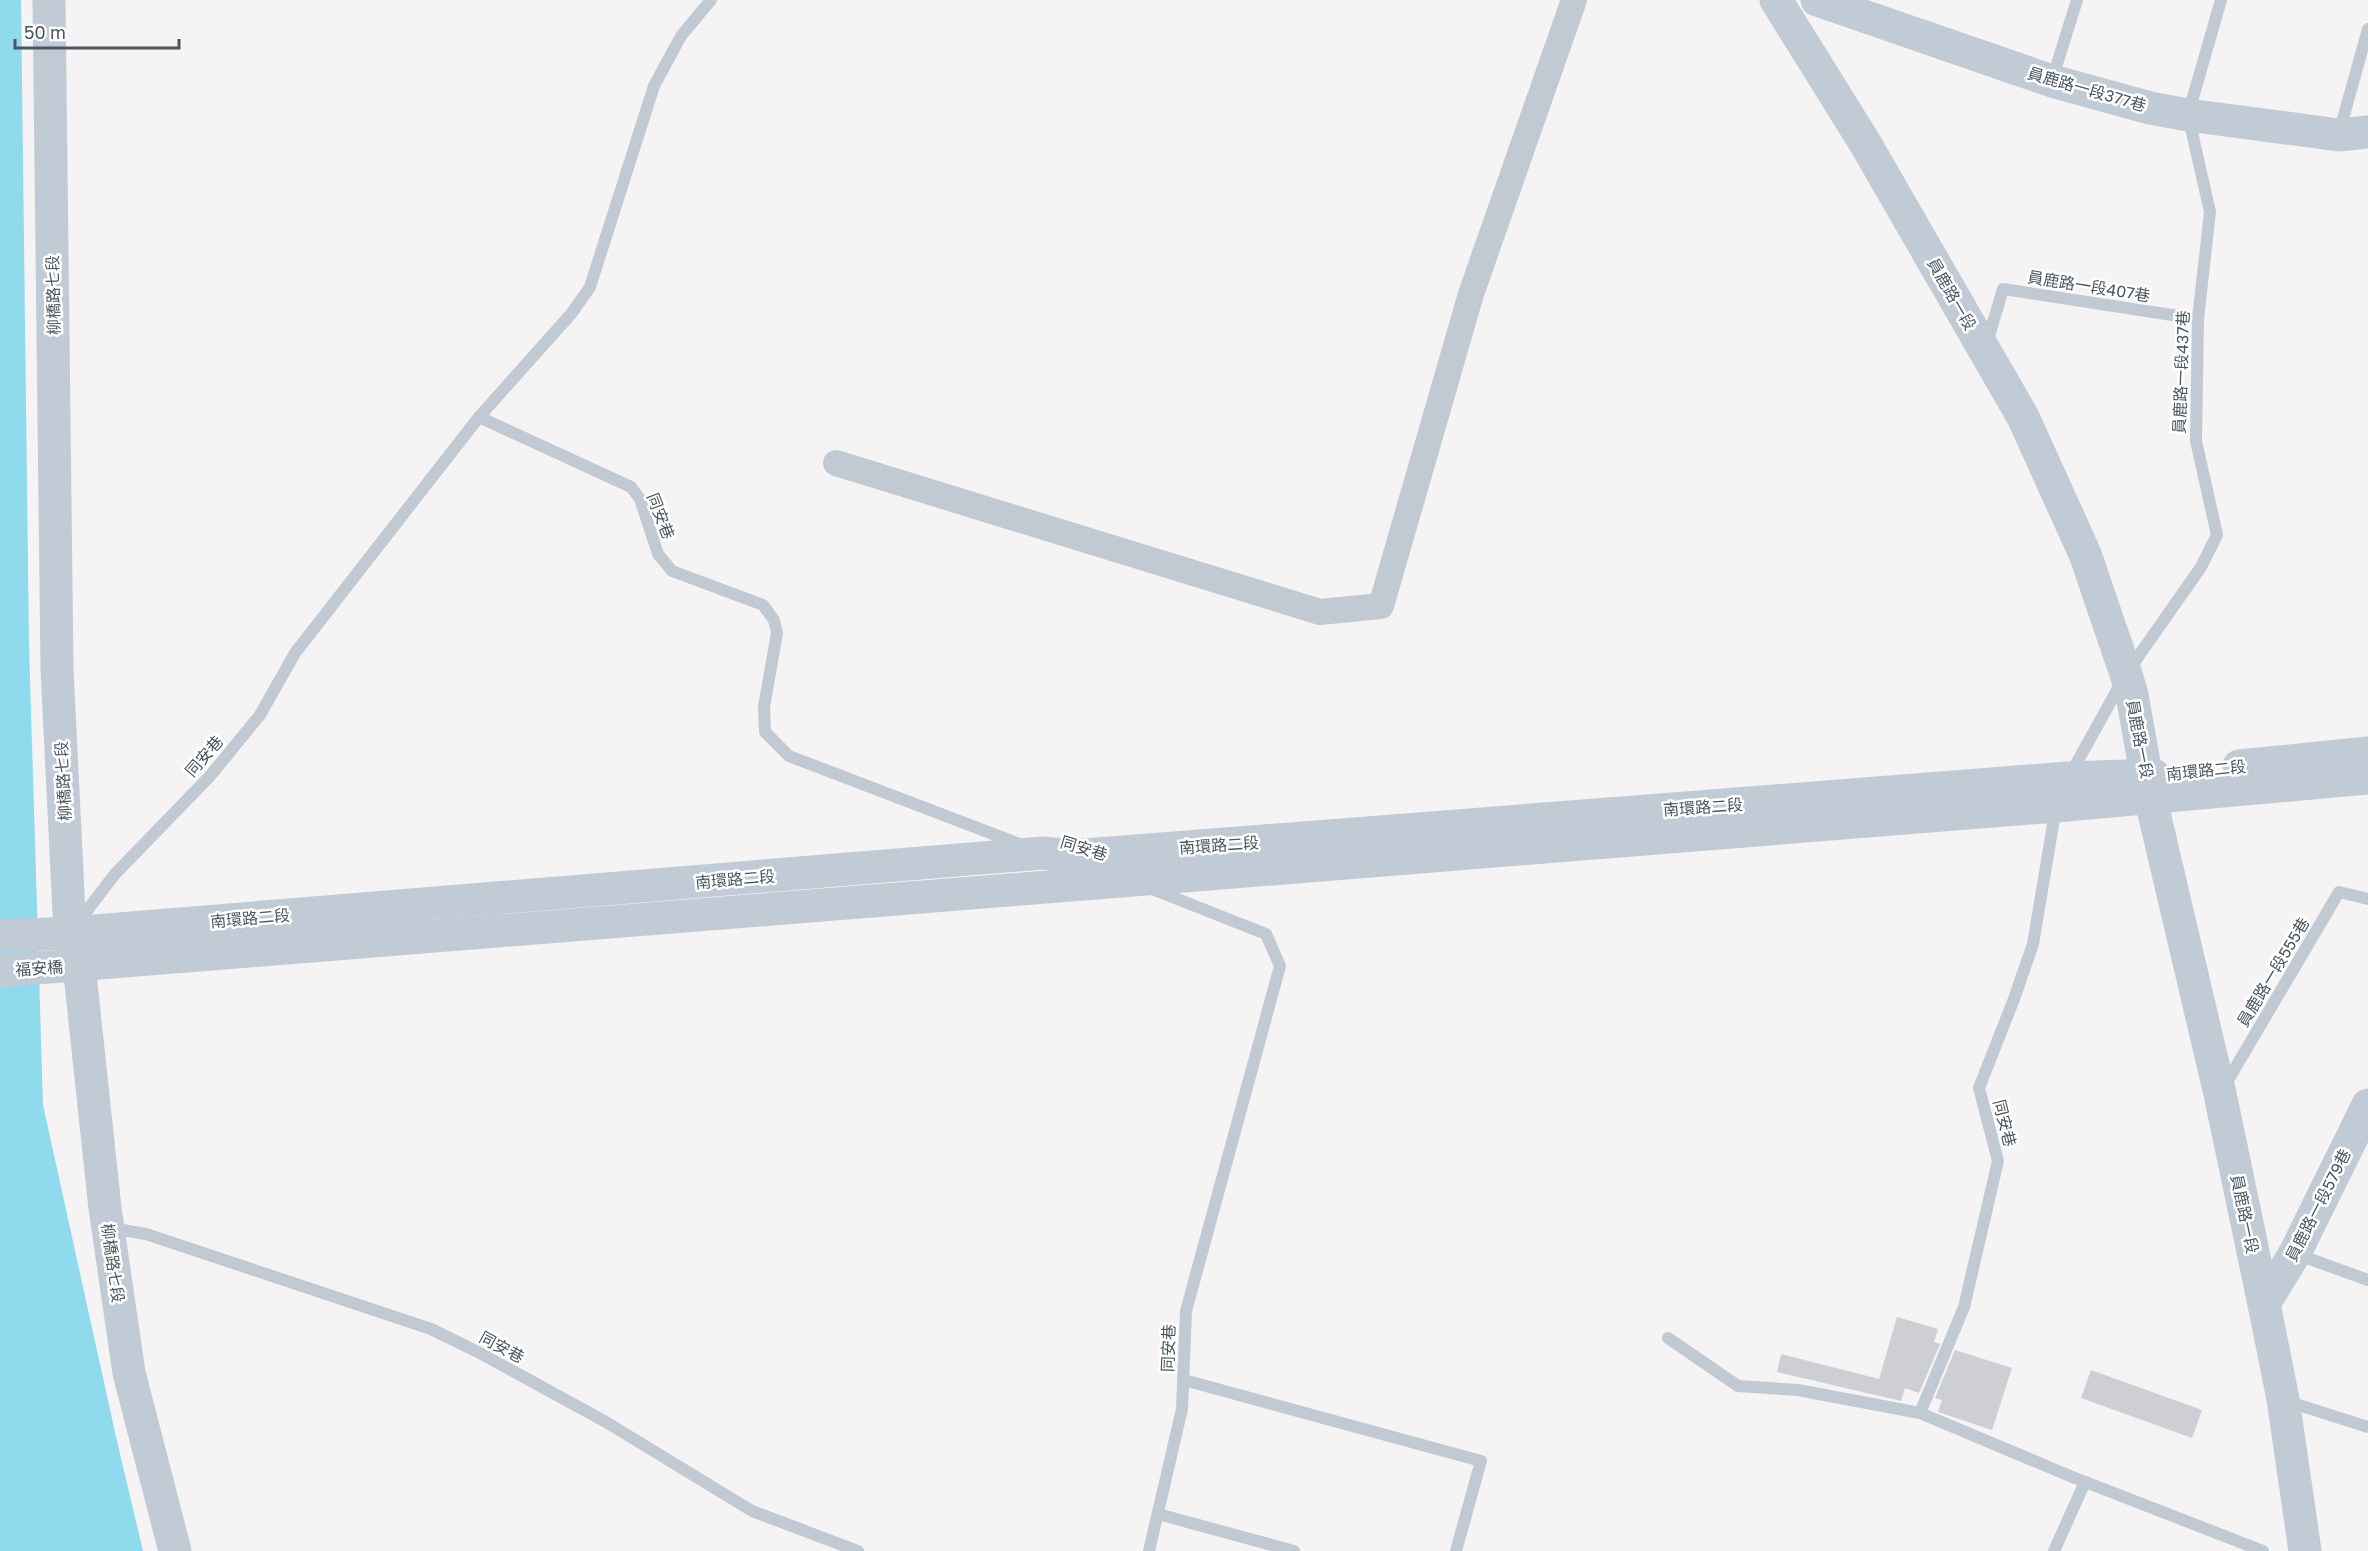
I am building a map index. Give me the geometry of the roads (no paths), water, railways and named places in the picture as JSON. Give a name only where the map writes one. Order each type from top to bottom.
[{"type":"street","name":"柳橋路七段","points":[[49,0],[59,934],[108,1228],[129,1373],[175,1551]]},
{"type":"street","points":[[836,463],[1320,612],[1381,606],[1471,294],[1574,0]]},
{"type":"street","name":"員鹿路一段","points":[[1776,0],[1865,143],[2023,417],[2085,554],[2126,675],[2149,786],[2220,1094],[2283,1399],[2305,1551]]},
{"type":"street","name":"員鹿路一段377巷","points":[[1817,0],[2052,81],[2150,108],[2188,115],[2354,133]]},
{"type":"street","name":"南環路二段","points":[[2149,786],[2368,753]]},
{"type":"street","name":"南環路二段","points":[[59,934],[1043,853],[1071,856],[2149,786],[2368,778]]},
{"type":"street","name":"南環路二段","points":[[64,966],[1129,880],[2062,792]]},
{"type":"street","name":"福安橋","points":[[0,936],[59,934]]},
{"type":"street","name":"福安橋","points":[[0,970],[64,966]]},
{"type":"street","name":"員鹿路一段579巷","points":[[2264,1304],[2295,1254],[2368,1105]]},
{"type":"lane","name":"同安巷","points":[[59,934],[210,776],[260,715],[295,653],[478,417],[571,314],[590,287],[654,86],[681,36],[711,0]]},
{"type":"lane","points":[[2052,81],[2077,0]]},
{"type":"lane","points":[[2188,115],[2221,0]]},
{"type":"lane","points":[[2354,133],[2368,29]]},
{"type":"lane","name":"員鹿路一段437巷","points":[[2062,792],[2126,675],[2201,567],[2217,534],[2196,441],[2198,319],[2210,212],[2188,115]]},
{"type":"lane","name":"員鹿路一段407巷","points":[[1985,351],[2003,289],[2198,319]]},
{"type":"lane","name":"同安巷","points":[[478,417],[631,487],[640,499],[658,554],[672,571],[763,604],[774,620],[777,633],[764,707],[765,732],[789,756],[1043,853],[1129,880],[1266,934],[1280,966],[1186,1311],[1182,1408],[1149,1551]]},
{"type":"lane","name":"同安巷","points":[[1920,1413],[1964,1307],[1998,1161],[1979,1088],[2033,944],[2062,792]]},
{"type":"lane","name":"員鹿路一段555巷","points":[[2220,1094],[2339,892],[2368,899]]},
{"type":"lane","name":"同安巷","points":[[108,1228],[146,1234],[431,1329],[606,1422],[752,1511],[858,1551]]},
{"type":"lane","points":[[2295,1254],[2368,1280]]},
{"type":"lane","points":[[1668,1338],[1738,1386],[1798,1390],[1920,1413],[2085,1482],[2264,1551]]},
{"type":"lane","points":[[1184,1380],[1481,1461],[1456,1551]]},
{"type":"lane","points":[[2283,1399],[2368,1427]]},
{"type":"lane","points":[[2054,1551],[2085,1482]]},
{"type":"lane","points":[[1158,1514],[1294,1551]]},
{"type":"water","points":[[0,0],[21,0],[29,645],[43,1105],[143,1551],[0,1551]]}]
